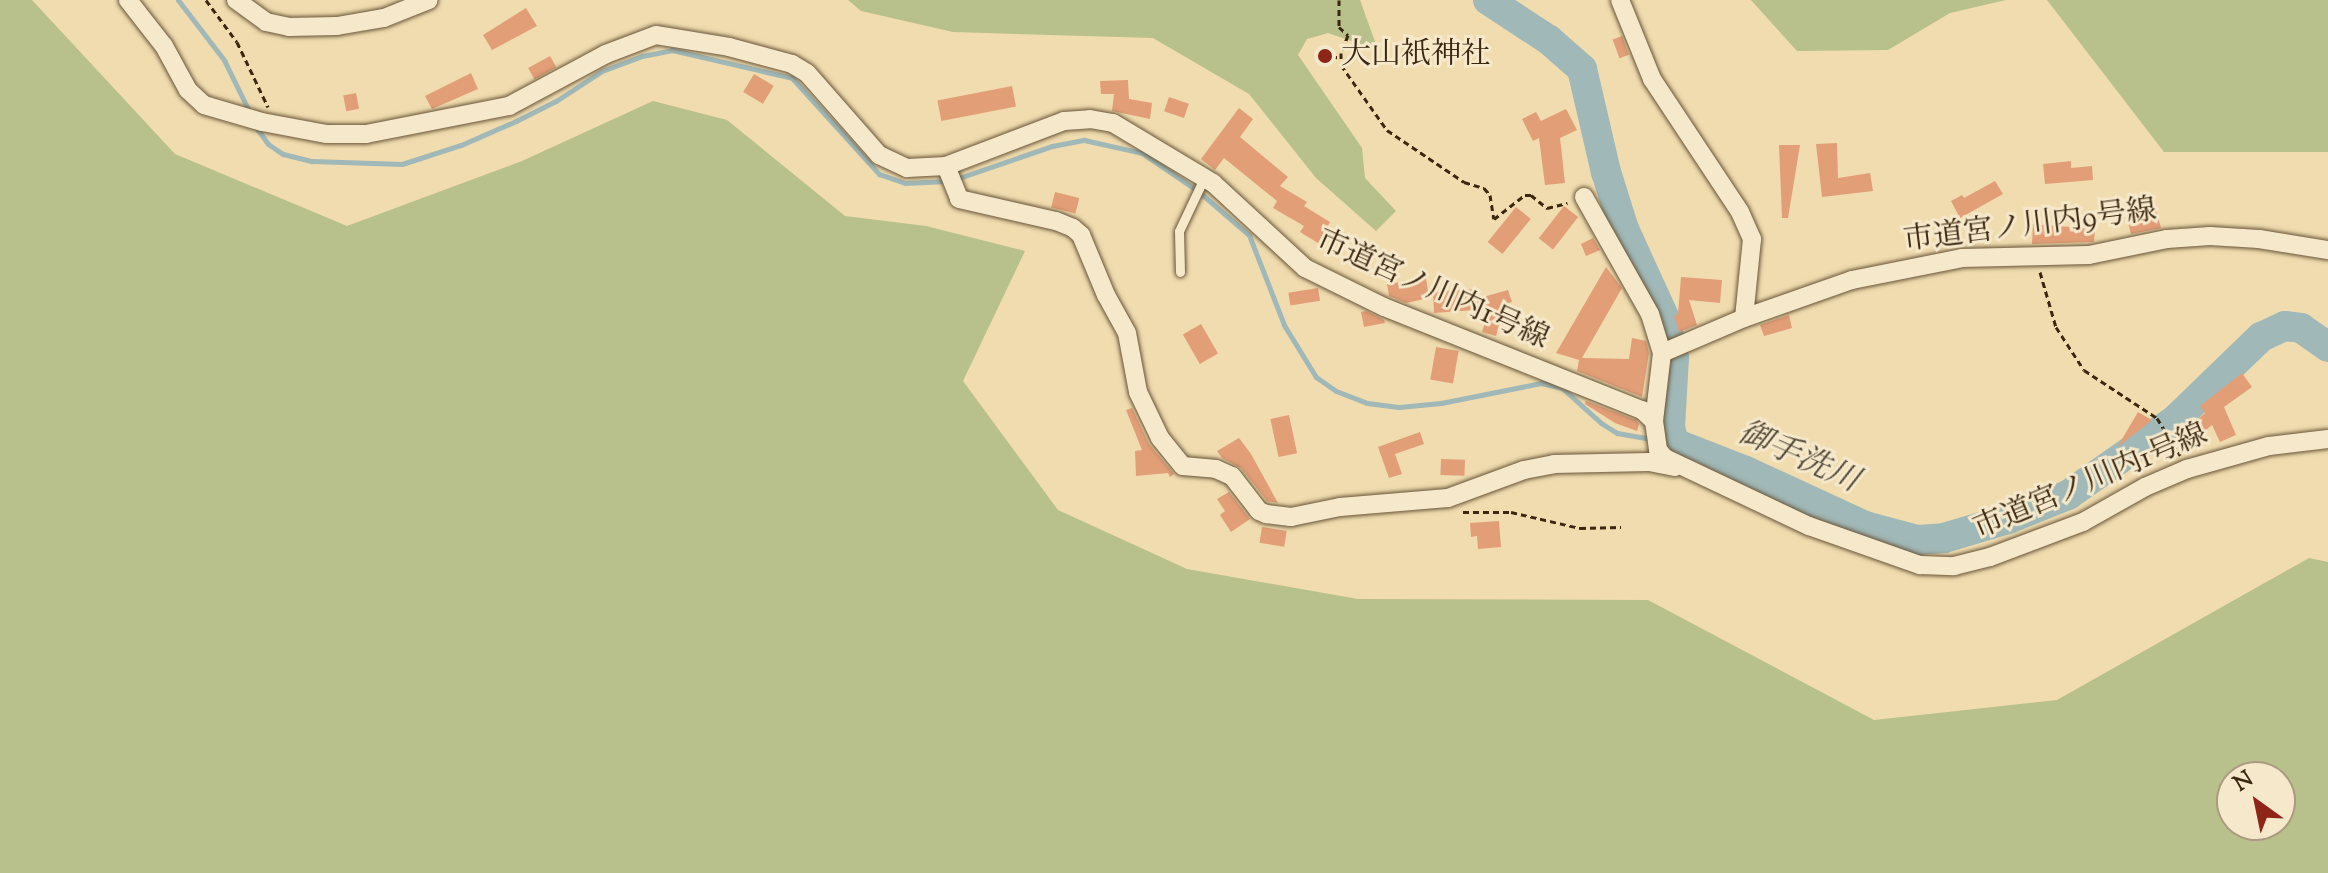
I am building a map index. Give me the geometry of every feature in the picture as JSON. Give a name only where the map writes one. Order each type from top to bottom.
[{"type":"street","name":"市道宮ノ川内1号線","points":[[128,0],[164,46],[192,95],[212,110],[327,134],[366,134],[490,111],[531,97],[606,54],[656,35],[741,50],[792,64],[807,73],[888,161],[915,170],[949,174],[1051,125],[1090,119],[1123,127],[1203,181],[1305,268],[1384,307],[1642,410],[1665,458],[1809,526],[1920,565],[1954,566],[2083,522],[2145,487],[2187,469],[2269,446],[2328,439]]},
{"type":"street","points":[[236,0],[266,22],[289,27],[337,26],[384,18],[429,0]]},
{"type":"street","points":[[1620,0],[1652,79],[1670,111],[1750,228],[1751,254],[1744,318]]},
{"type":"street","points":[[949,174],[959,199],[1040,216],[1073,228],[1081,235],[1106,295],[1127,333],[1138,392],[1160,438],[1183,466],[1216,469],[1232,476],[1259,511],[1266,514],[1291,517],[1355,505],[1448,498],[1524,470],[1554,464],[1649,462],[1704,475]]},
{"type":"street","points":[[1584,197],[1669,350],[1655,432]]},
{"type":"street","name":"市道宮ノ川内9号線","points":[[1669,350],[1744,318],[1881,273],[1962,258],[2089,255],[2167,239],[2210,236],[2259,239],[2328,250]]},
{"type":"lane","points":[[1180,272],[1179,231],[1203,181]]},
{"type":"path","points":[[206,0],[237,42],[268,124]]},
{"type":"path","points":[[1339,0],[1339,27],[1348,35],[1341,65],[1387,130],[1464,182],[1484,188],[1490,195],[1494,219],[1525,195],[1531,195],[1547,208],[1584,197]]},
{"type":"path","points":[[1331,56],[1341,58]]},
{"type":"path","points":[[2035,255],[2056,327],[2084,370],[2157,418],[2170,436]]},
{"type":"path","points":[[1457,512],[1511,512],[1580,528],[1621,527]]},
{"type":"green space","points":[[0,0],[32,0],[175,154],[347,226],[522,161],[653,101],[727,120],[845,216],[926,226],[1025,251],[963,381],[1058,510],[1187,569],[1358,599],[1648,600],[1874,720],[2057,700],[2309,558],[2328,562],[2328,873],[0,873]]},
{"type":"green space","points":[[848,0],[1360,0],[1378,50],[1328,33],[1307,39],[1298,55],[1362,148],[1365,178],[1396,211],[1376,231],[1316,178],[1249,94],[1153,38],[953,32],[861,11]]},
{"type":"green space","points":[[1751,0],[2006,0],[1950,13],[1888,50],[1797,51]]},
{"type":"green space","points":[[2047,0],[2328,0],[2328,152],[2164,152]]},
{"type":"building","points":[[526,8],[537,26],[492,50],[483,35]]},
{"type":"building","points":[[1622,36],[1629,55],[1619,58],[1613,39]]},
{"type":"building","points":[[550,56],[556,67],[534,79],[528,68]]},
{"type":"building","points":[[471,73],[478,89],[432,109],[425,96]]},
{"type":"building","points":[[754,74],[774,86],[763,104],[743,92]]},
{"type":"building","points":[[1128,80],[1129,99],[1152,103],[1150,119],[1112,111],[1114,94],[1101,94],[1100,81]]},
{"type":"building","points":[[1012,86],[1016,107],[941,121],[937,101]]},
{"type":"building","points":[[356,93],[359,109],[346,111],[343,95]]},
{"type":"building","points":[[1169,97],[1189,104],[1184,118],[1164,111]]},
{"type":"building","points":[[1239,108],[1253,119],[1240,137],[1288,177],[1280,186],[1307,202],[1304,206],[1330,222],[1318,243],[1300,232],[1304,226],[1273,208],[1277,201],[1224,158],[1215,170],[1201,159]]},
{"type":"building","points":[[1566,109],[1577,130],[1560,138],[1565,183],[1545,185],[1539,138],[1533,141],[1522,119],[1536,112],[1541,121]]},
{"type":"building","points":[[1837,143],[1838,178],[1870,173],[1873,191],[1822,197],[1816,144]]},
{"type":"building","points":[[1779,145],[1800,145],[1788,218],[1782,218]]},
{"type":"building","points":[[2071,161],[2071,168],[2092,166],[2093,180],[2045,184],[2043,164]]},
{"type":"building","points":[[1995,181],[2003,194],[1960,218],[1951,201],[1962,195],[1964,198]]},
{"type":"building","points":[[1055,192],[1079,198],[1075,214],[1051,208]]},
{"type":"building","points":[[1564,206],[1578,217],[1553,249],[1539,238]]},
{"type":"building","points":[[1516,207],[1531,219],[1502,254],[1488,242]]},
{"type":"building","points":[[2156,210],[2161,228],[2131,234],[2127,219]]},
{"type":"building","points":[[2033,224],[2095,229],[2094,242],[2032,244]]},
{"type":"building","points":[[1593,238],[1600,250],[1586,256],[1581,244]]},
{"type":"building","points":[[1606,267],[1622,288],[1582,358],[1629,359],[1632,338],[1646,341],[1649,353],[1642,397],[1577,371],[1579,360],[1556,353]]},
{"type":"building","points":[[1681,277],[1722,280],[1720,303],[1689,300],[1697,325],[1679,332],[1674,316],[1678,314]]},
{"type":"building","points":[[1426,278],[1429,298],[1406,303],[1389,296],[1387,284]]},
{"type":"building","points":[[1318,288],[1320,301],[1290,306],[1288,293]]},
{"type":"building","points":[[1476,289],[1476,299],[1508,290],[1512,302],[1505,304],[1496,336],[1482,332],[1489,309],[1434,313],[1433,292]]},
{"type":"building","points":[[1366,311],[1385,323],[1364,327],[1361,312]]},
{"type":"building","points":[[1789,315],[1792,328],[1764,336],[1760,325]]},
{"type":"building","points":[[1201,324],[1218,353],[1200,364],[1183,334]]},
{"type":"building","points":[[1436,347],[1459,351],[1453,383],[1430,379]]},
{"type":"building","points":[[2242,373],[2252,387],[2224,407],[2236,435],[2220,442],[2212,425],[2194,440],[2185,430],[2205,413],[2200,406]]},
{"type":"building","points":[[1586,401],[1636,420],[1639,424],[1637,431],[1615,423],[1585,404]]},
{"type":"building","points":[[1132,408],[1149,444],[1174,474],[1170,477],[1168,473],[1136,476],[1135,451],[1142,450],[1126,410]]},
{"type":"building","points":[[2138,412],[2152,420],[2118,446]]},
{"type":"building","points":[[1289,415],[1297,453],[1279,457],[1270,419]]},
{"type":"building","points":[[1420,432],[1424,444],[1395,454],[1402,474],[1389,478],[1378,447]]},
{"type":"building","points":[[1239,438],[1278,503],[1267,501],[1241,468],[1222,458],[1217,451]]},
{"type":"building","points":[[1441,459],[1465,460],[1464,476],[1440,475]]},
{"type":"building","points":[[1229,492],[1250,519],[1231,532],[1220,515],[1225,511],[1217,499]]},
{"type":"building","points":[[1499,521],[1501,547],[1478,549],[1477,536],[1471,537],[1470,523]]},
{"type":"building","points":[[1262,527],[1287,531],[1284,547],[1259,543]]},
{"type":"waterway","points":[[178,0],[224,60],[250,113]]},
{"type":"waterway","name":"御手洗川","points":[[1488,0],[1549,40],[1582,69],[1606,172],[1624,229],[1665,319],[1674,358],[1670,427],[1674,443],[1746,471],[1865,526],[1917,540],[1944,538],[2008,519],[2068,495],[2175,420],[2261,337],[2285,326],[2301,328],[2328,347]]},
{"type":"waterway","points":[[255,126],[268,144],[283,154],[312,161],[402,164],[461,145],[516,121],[556,101],[602,71],[642,56],[672,50],[792,78],[879,174],[905,183],[947,181]]},
{"type":"waterway","points":[[956,179],[1052,146],[1084,140],[1142,153],[1198,191],[1249,235],[1284,325],[1316,377],[1336,391],[1367,403],[1399,407],[1441,403],[1541,383],[1562,388],[1617,433],[1674,443]]},
{"type":"place","name":"大山衹神社","points":[[1325,56]]}]
